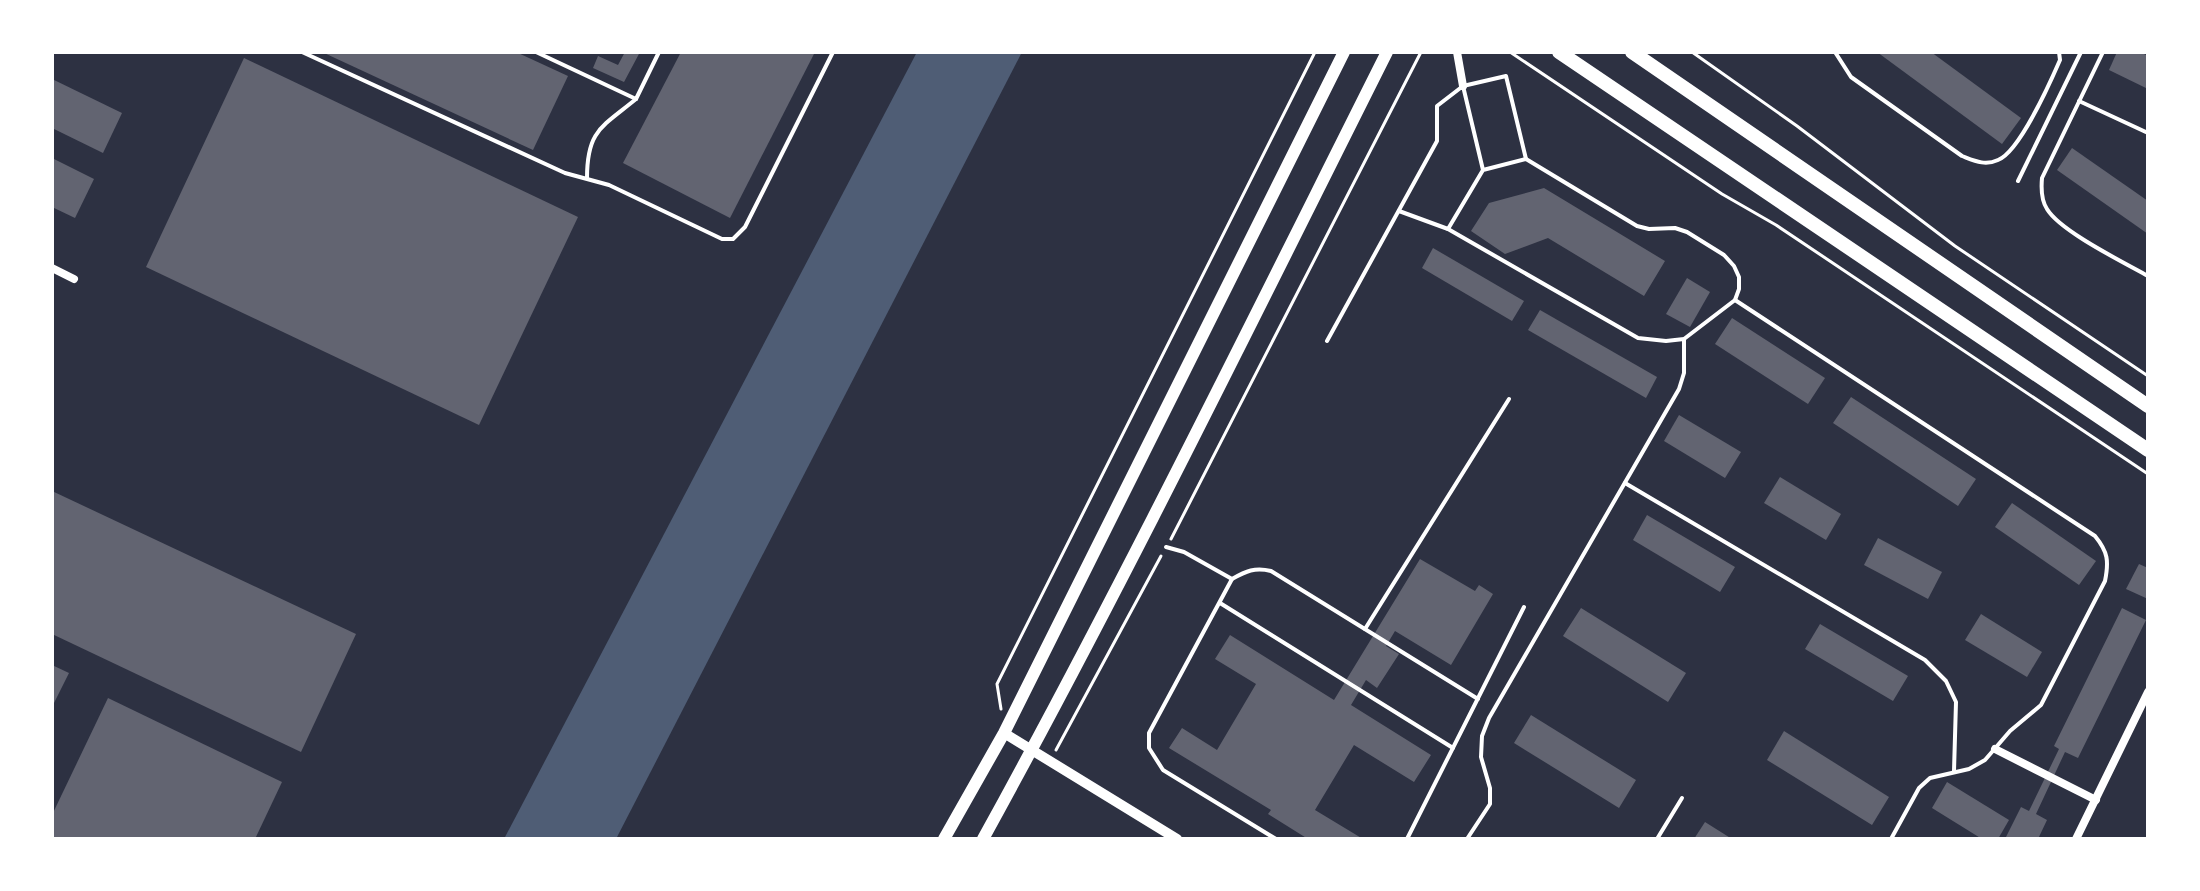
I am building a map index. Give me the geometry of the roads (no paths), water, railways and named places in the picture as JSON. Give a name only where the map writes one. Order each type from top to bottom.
[{"type":"main road","points":[[944,839],[1004,733],[1344,52]]},
{"type":"main road","points":[[983,839],[1216,393],[1387,52]]},
{"type":"main road","points":[[1559,52],[2148,450]]},
{"type":"main road","points":[[1632,52],[2148,406]]},
{"type":"street","points":[[1457,52],[1463,86]]},
{"type":"street","points":[[52,268],[74,279]]},
{"type":"street","points":[[2076,839],[2148,692]]},
{"type":"street","points":[[1004,733],[1177,839]]},
{"type":"street","points":[[1995,749],[2096,800]]},
{"type":"lane","points":[[302,52],[565,173],[609,185],[722,239],[733,239],[745,227],[833,52]]},
{"type":"lane","points":[[536,52],[636,99]]},
{"type":"lane","points":[[587,178],[587,157],[598,129],[636,99],[659,52]]},
{"type":"lane","points":[[1835,52],[1851,77],[1962,156],[1982,163],[1997,161],[2012,152],[2060,60],[2059,52]]},
{"type":"lane","points":[[2018,181],[2081,52]]},
{"type":"lane","points":[[2103,52],[2042,178],[2041,192],[2046,208],[2058,222],[2148,276]]},
{"type":"lane","points":[[1327,341],[1437,141],[1437,106],[1463,86],[1506,76],[1526,159],[1637,226],[1675,228],[1687,232],[1724,255],[1739,277],[1739,289],[1735,300],[1684,339],[1638,338],[1448,229],[1399,211]]},
{"type":"lane","points":[[1448,229],[1483,170],[1463,86]]},
{"type":"lane","points":[[2079,101],[2148,133]]},
{"type":"lane","points":[[1483,170],[1526,159]]},
{"type":"lane","points":[[1735,300],[2095,536],[2107,550],[2105,581],[2041,705],[2010,731],[1985,760],[1969,769],[1930,778],[1919,788],[1891,839]]},
{"type":"lane","points":[[1467,839],[1490,804],[1490,788],[1481,757],[1482,736],[1489,718],[1679,389],[1684,373],[1684,339]]},
{"type":"lane","points":[[1365,629],[1509,399]]},
{"type":"lane","points":[[1625,483],[1925,660],[1946,681],[1956,702],[1954,771]]},
{"type":"lane","points":[[1166,547],[1184,552],[1232,579]]},
{"type":"lane","points":[[1276,839],[1163,770],[1149,748],[1149,733],[1232,579],[1259,568],[1271,571],[1478,699]]},
{"type":"lane","points":[[1220,603],[1453,748]]},
{"type":"lane","points":[[1407,839],[1524,607]]},
{"type":"lane","points":[[1657,839],[1682,798]]},
{"type":"water","points":[[917,52],[1022,52],[616,839],[504,839]]}]
